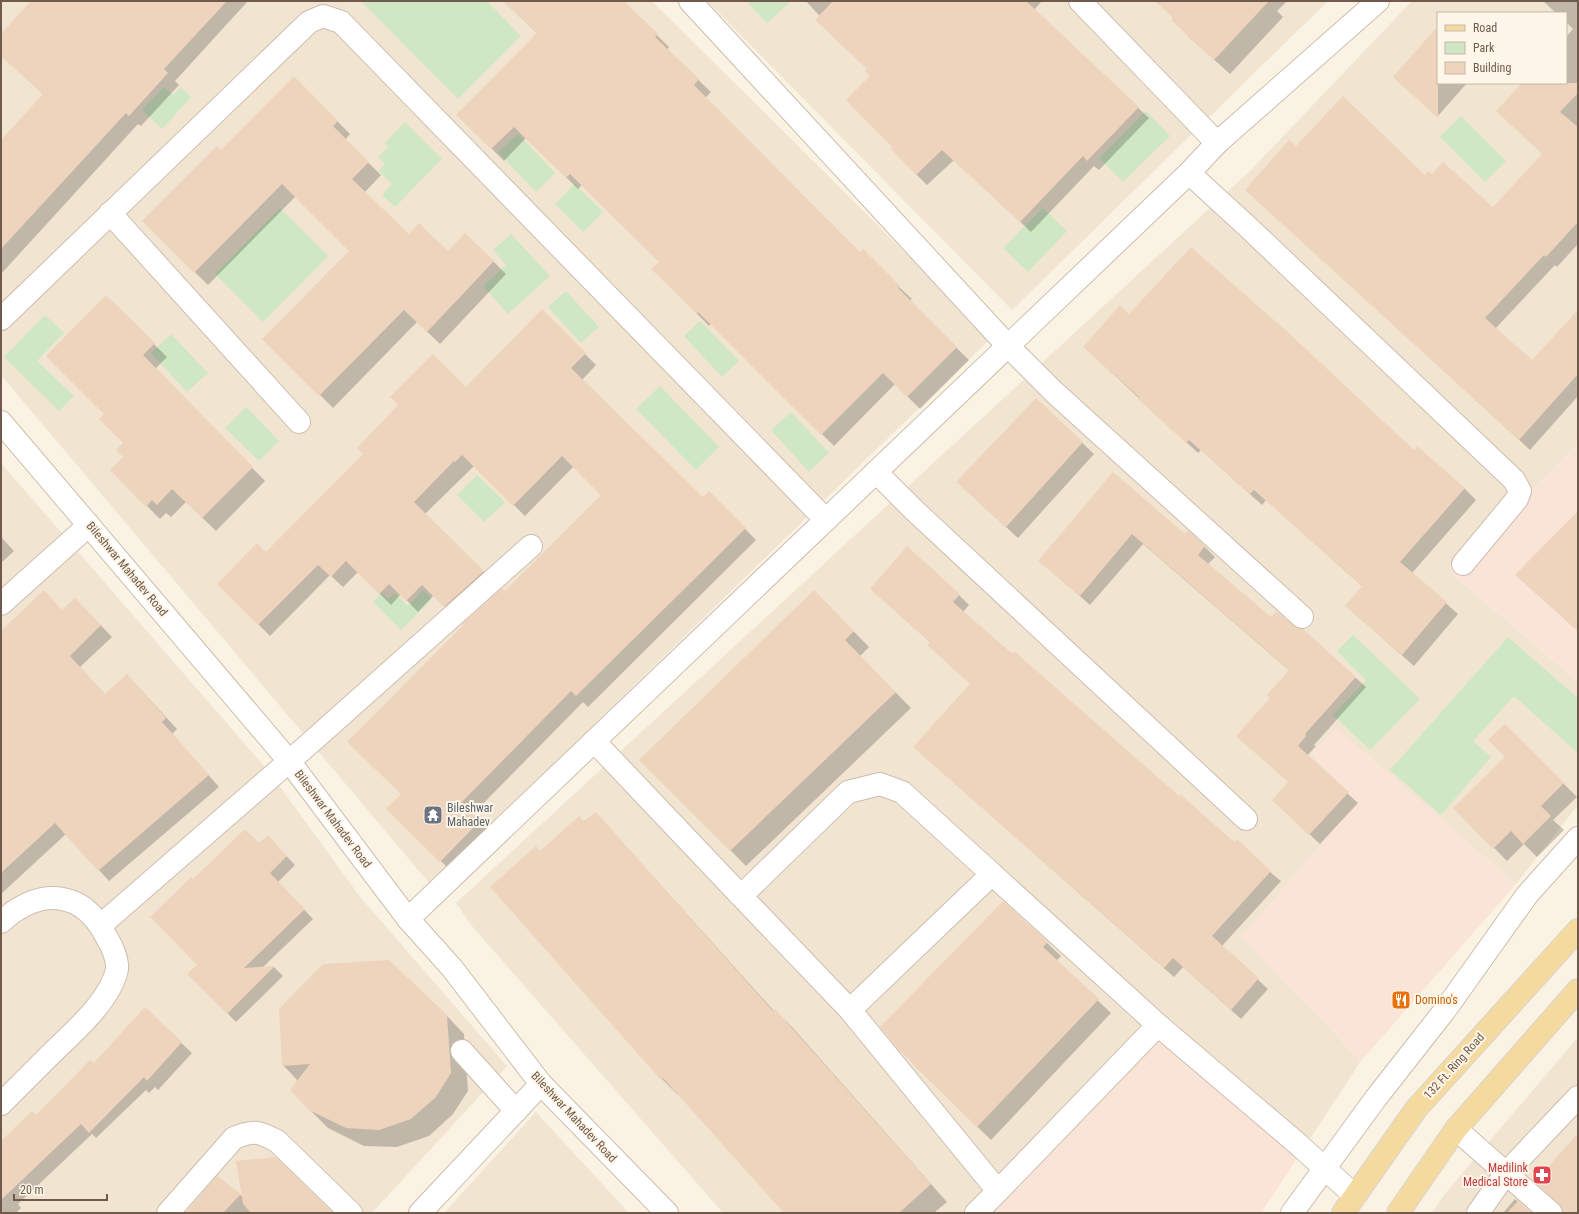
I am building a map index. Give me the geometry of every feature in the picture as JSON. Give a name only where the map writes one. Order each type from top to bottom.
[{"type":"main road","name":"132 Ft. Ring Road","points":[[1349,1205],[1416,1108],[1578,930]]},
{"type":"main road","points":[[1398,1213],[1456,1129],[1578,990]]},
{"type":"street","points":[[690,1],[1008,346],[1054,392],[1302,617]]},
{"type":"street","points":[[1080,1],[1217,143]]},
{"type":"street","points":[[408,919],[1189,173],[1217,143],[1378,1]]},
{"type":"street","points":[[1,319],[309,22],[323,16],[341,22],[826,520]]},
{"type":"street","points":[[1189,173],[1249,228],[1514,480],[1520,490],[1518,499],[1463,564]]},
{"type":"street","points":[[110,213],[299,422]]},
{"type":"street","name":"Bileshwar Mahadev Road","points":[[1,422],[289,761],[408,919],[452,968],[541,1084],[667,1213]]},
{"type":"street","points":[[876,472],[926,521],[1246,819]]},
{"type":"street","points":[[1,604],[89,525]]},
{"type":"street","points":[[101,924],[289,761],[531,546]]},
{"type":"street","points":[[594,741],[850,1010],[998,1191]]},
{"type":"street","points":[[741,896],[848,792],[880,784],[902,792],[1158,1025],[1326,1169],[1349,1205]]},
{"type":"street","points":[[1292,1213],[1326,1169],[1376,1098],[1445,1010],[1527,895],[1578,838]]},
{"type":"street","points":[[850,1010],[992,874]]},
{"type":"street","points":[[1,922],[13,911],[34,901],[64,898],[85,907],[101,924],[113,948],[117,969],[104,998],[86,1020],[1,1104]]},
{"type":"street","points":[[976,1213],[1158,1025]]},
{"type":"street","points":[[462,1051],[516,1111]]},
{"type":"street","points":[[420,1213],[541,1084]]},
{"type":"street","points":[[1478,1213],[1506,1173],[1578,1097]]},
{"type":"street","points":[[1456,1129],[1551,1213]]},
{"type":"street","points":[[168,1213],[234,1138],[249,1132],[262,1132],[277,1141],[351,1213]]},
{"type":"shaded area","points":[[1,1],[652,1],[991,338],[430,884],[1,375]]},
{"type":"shaded area","points":[[707,1],[1328,1],[1012,310]]},
{"type":"shaded area","points":[[1412,1],[1578,1],[1578,443],[1450,572],[1578,682],[1578,805],[1516,884],[1336,729],[1312,754],[1357,802],[1242,937],[1361,1061],[1298,1157],[1174,1029],[994,1213],[723,1213],[472,926],[456,903],[1250,171]]},
{"type":"shaded area","points":[[1578,443],[1578,682],[1450,572]]},
{"type":"shaded area","points":[[1,463],[270,773],[361,898],[507,1066],[372,1213],[1,1213]]},
{"type":"shaded area","points":[[1336,728],[1516,884],[1361,1061],[1242,937],[1357,802],[1312,754]]},
{"type":"shaded area","points":[[1174,1028],[1298,1157],[1261,1213],[994,1213]]},
{"type":"shaded area","points":[[1578,1037],[1578,1213],[1432,1213],[1444,1195]]},
{"type":"shaded area","points":[[536,1112],[629,1213],[444,1213]]},
{"type":"green space","points":[[361,1],[487,1],[521,36],[458,99]]},
{"type":"green space","points":[[746,1],[789,1],[790,2],[767,23]]},
{"type":"green space","points":[[164,87],[173,95],[181,87],[191,97],[162,129],[142,110]]},
{"type":"green space","points":[[1146,111],[1170,136],[1123,182],[1099,158]]},
{"type":"green space","points":[[1461,116],[1506,161],[1485,182],[1440,137]]},
{"type":"green space","points":[[405,122],[442,159],[395,207],[382,195],[392,184],[379,171],[385,164],[378,157],[388,147],[385,143]]},
{"type":"green space","points":[[518,134],[555,173],[536,192],[498,152]]},
{"type":"green space","points":[[575,184],[603,212],[583,232],[555,204]]},
{"type":"green space","points":[[280,208],[328,256],[263,322],[215,274]]},
{"type":"green space","points":[[1043,208],[1067,231],[1028,272],[1003,248]]},
{"type":"green space","points":[[511,234],[550,276],[508,314],[483,286],[506,265],[493,250]]},
{"type":"green space","points":[[566,291],[599,327],[581,343],[548,307]]},
{"type":"green space","points":[[45,315],[64,333],[37,361],[74,396],[59,411],[4,357]]},
{"type":"green space","points":[[700,321],[739,361],[722,377],[684,336]]},
{"type":"green space","points":[[171,334],[208,373],[187,392],[151,353]]},
{"type":"green space","points":[[660,386],[719,447],[696,470],[636,409]]},
{"type":"green space","points":[[246,407],[279,441],[259,461],[225,428]]},
{"type":"green space","points":[[791,412],[829,453],[809,472],[771,430]]},
{"type":"green space","points":[[477,475],[505,502],[484,522],[457,495]]},
{"type":"green space","points":[[423,590],[432,599],[401,630],[373,602],[382,593],[388,599],[395,593],[408,606]]},
{"type":"green space","points":[[1353,635],[1420,699],[1370,750],[1333,715],[1366,680],[1337,651]]},
{"type":"green space","points":[[1508,637],[1578,698],[1578,753],[1514,696],[1473,741],[1491,757],[1441,815],[1390,770]]},
{"type":"building","points":[[31,1],[227,1],[164,69],[168,73],[129,116],[126,113],[1,249],[1,140],[43,94],[1,56],[1,34]]},
{"type":"building","points":[[503,1],[624,1],[658,34],[655,37],[699,79],[694,85],[860,252],[863,249],[900,286],[898,288],[957,347],[907,397],[883,373],[821,435],[698,312],[697,314],[651,269],[659,262],[570,174],[566,178],[514,127],[491,149],[456,115],[537,33]]},
{"type":"building","points":[[833,1],[1026,1],[1139,107],[1087,161],[1083,156],[1020,222],[942,150],[916,175],[891,149],[892,147],[846,100],[870,76],[865,71],[867,69],[815,20]]},
{"type":"building","points":[[1155,1],[1269,1],[1214,60],[1171,20],[1173,18]]},
{"type":"building","points":[[1437,27],[1438,118],[1393,77]]},
{"type":"building","points":[[294,76],[338,121],[333,126],[369,162],[352,179],[409,234],[419,223],[448,251],[465,233],[494,261],[427,332],[404,310],[319,396],[262,339],[349,251],[282,184],[194,273],[142,221],[217,146],[221,150]]},
{"type":"building","points":[[1578,83],[1578,93],[1560,112],[1578,127],[1578,222],[1546,257],[1544,255],[1485,318],[1532,360],[1578,310],[1578,374],[1519,440],[1245,190],[1289,140],[1296,146],[1343,96],[1425,175],[1428,171],[1432,174],[1443,162],[1493,207],[1542,154],[1496,111],[1521,84]]},
{"type":"building","points":[[1191,247],[1292,336],[1414,450],[1417,446],[1465,488],[1400,562],[1447,602],[1402,655],[1345,606],[1362,586],[1254,490],[1250,494],[1189,440],[1186,443],[1138,399],[1139,397],[1083,347],[1120,305],[1129,314]]},
{"type":"building","points":[[106,295],[155,343],[143,355],[253,467],[202,518],[172,489],[157,505],[152,500],[146,507],[110,470],[123,457],[116,450],[123,443],[99,419],[104,414],[46,356]]},
{"type":"building","points":[[542,309],[586,353],[571,368],[703,497],[709,491],[746,528],[576,696],[571,691],[461,803],[480,821],[440,862],[386,809],[401,794],[347,742],[463,625],[462,624],[502,588],[505,591],[601,495],[562,456],[513,506],[462,455],[455,462],[454,461],[414,502],[484,571],[444,607],[422,585],[406,601],[389,584],[379,594],[346,561],[331,577],[318,565],[258,625],[217,584],[257,543],[266,552],[363,454],[357,448],[398,405],[390,397],[433,354],[466,387]]},
{"type":"building","points":[[1036,398],[1083,442],[1006,527],[956,482]]},
{"type":"building","points":[[1113,472],[1185,534],[1188,530],[1205,546],[1198,555],[1271,617],[1276,611],[1294,626],[1303,629],[1356,677],[1305,734],[1306,736],[1298,746],[1349,792],[1309,835],[1272,800],[1288,782],[1236,736],[1270,698],[1267,695],[1289,670],[1132,534],[1080,596],[1038,561]]},
{"type":"building","points":[[1578,511],[1578,631],[1515,575]]},
{"type":"building","points":[[907,546],[960,594],[953,602],[1012,654],[1014,651],[1179,796],[1180,794],[1234,842],[1237,839],[1271,871],[1212,936],[1259,978],[1231,1010],[1173,958],[1164,968],[913,747],[970,684],[927,645],[930,642],[870,589]]},
{"type":"building","points":[[44,590],[62,610],[75,598],[101,625],[70,656],[105,694],[127,674],[166,718],[162,722],[209,775],[98,871],[55,823],[1,873],[1,631]]},
{"type":"building","points":[[814,590],[854,631],[845,640],[896,692],[730,851],[639,760]]},
{"type":"building","points":[[1505,724],[1564,783],[1541,806],[1551,816],[1523,844],[1511,831],[1493,849],[1453,808],[1505,757],[1488,740]]},
{"type":"building","points":[[596,812],[773,1011],[775,1009],[931,1184],[899,1213],[784,1213],[663,1078],[661,1080],[490,887],[536,846],[540,851],[579,816],[584,822]]},
{"type":"building","points":[[245,829],[259,843],[268,835],[287,856],[270,873],[305,909],[244,968],[275,966],[227,1014],[187,974],[197,965],[150,917],[191,877],[193,879]]},
{"type":"building","points":[[1003,901],[1048,942],[1043,947],[1099,999],[977,1127],[902,1053],[880,1027]]},
{"type":"building","points":[[389,960],[447,1015],[451,1073],[436,1097],[411,1119],[379,1130],[346,1128],[309,1110],[290,1090],[310,1064],[282,1066],[279,1009],[323,964]]},
{"type":"building","points":[[145,1007],[182,1042],[147,1081],[144,1077],[89,1133],[81,1124],[1,1200],[1,1141],[32,1111],[36,1115],[90,1060],[94,1063]]},
{"type":"building","points":[[1578,1133],[1578,1213],[1563,1213],[1559,1204],[1535,1182]]},
{"type":"building","points":[[276,1157],[333,1213],[251,1213],[243,1204],[236,1161]]},
{"type":"building","points":[[217,1176],[241,1194],[223,1213],[185,1213]]},
{"type":"building","points":[[1518,1201],[1532,1213],[1507,1213]]},
{"type":"place","name":"Bileshwar Mahadev","points":[[433,815]]},
{"type":"place","name":"Domino's","points":[[1401,1000]]},
{"type":"place","name":"Medilink Medical Store","points":[[1542,1175]]}]
